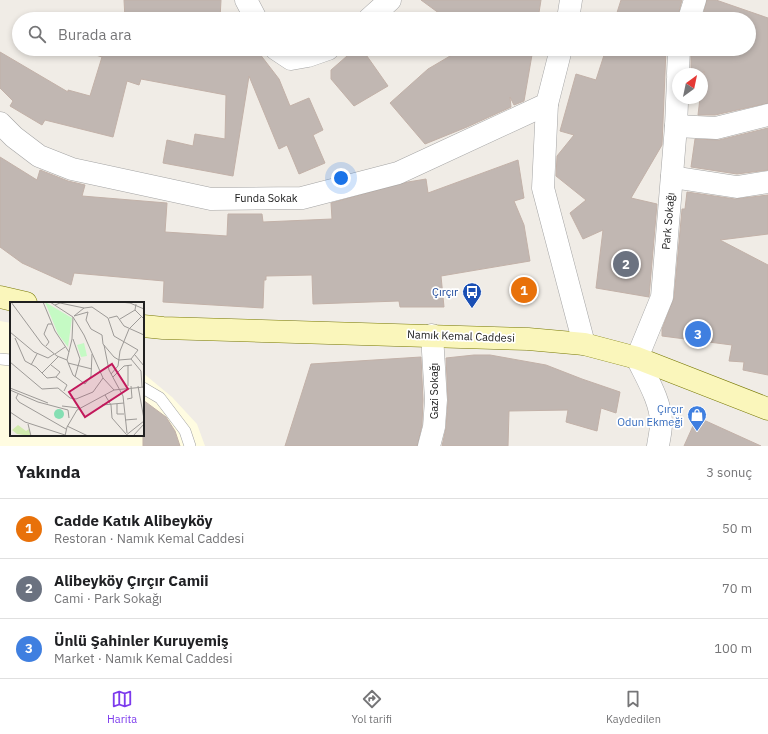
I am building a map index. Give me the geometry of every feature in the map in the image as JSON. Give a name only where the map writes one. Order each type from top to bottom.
[{"type":"main road","points":[[0,297],[22,302]]},
{"type":"main road","name":"Namık Kemal Caddesi","points":[[144,326],[432,335],[528,339],[584,344],[637,358],[768,410]]},
{"type":"street","points":[[246,0],[252,12]]},
{"type":"street","points":[[376,12],[390,0]]},
{"type":"street","points":[[569,12],[571,0]]},
{"type":"street","points":[[691,12],[695,0]]},
{"type":"street","points":[[286,56],[290,59],[308,56]]},
{"type":"street","points":[[559,56],[547,104],[543,188],[584,344]]},
{"type":"street","points":[[678,68],[679,56]]},
{"type":"street","name":"Funda Sokak","points":[[0,123],[14,137],[39,156],[72,169],[211,198],[302,198],[398,173],[547,104]]},
{"type":"street","name":"Park Sokağı","points":[[637,358],[662,297],[677,104]]},
{"type":"street","points":[[676,126],[716,128],[768,115]]},
{"type":"street","points":[[672,177],[737,187],[768,182]]},
{"type":"street","name":"Gazi Sokağı","points":[[429,446],[434,427],[436,400],[432,335]]},
{"type":"street","points":[[637,358],[653,392],[659,410],[661,423],[658,446]]},
{"type":"lane","points":[[0,359],[10,360]]},
{"type":"lane","points":[[144,389],[160,398],[185,431],[190,446]]},
{"type":"shaded area","points":[[0,321],[10,323],[10,436],[144,436],[144,374],[172,397],[197,424],[205,446],[0,446]]},
{"type":"building","points":[[124,0],[221,0],[220,12],[125,12]]},
{"type":"building","points":[[421,0],[541,0],[539,12],[437,12]]},
{"type":"building","points":[[621,0],[682,0],[679,12],[617,12]]},
{"type":"building","points":[[707,0],[716,0],[751,12],[704,12]]},
{"type":"building","points":[[756,14],[768,18],[768,103],[715,115],[698,115],[699,104],[708,104],[708,68],[691,68],[691,56],[756,56]]},
{"type":"building","points":[[0,52],[68,92],[68,90],[90,96],[102,57],[99,56],[261,56],[279,79],[290,106],[309,98],[323,130],[313,135],[325,163],[299,174],[287,145],[279,149],[249,76],[233,176],[163,163],[167,140],[193,146],[195,134],[225,139],[226,95],[141,79],[139,85],[127,81],[113,137],[45,120],[42,125],[10,106],[13,101],[0,88]]},
{"type":"building","points":[[347,56],[367,56],[388,86],[354,106],[331,79],[331,70]]},
{"type":"building","points":[[450,56],[532,56],[524,101],[514,105],[510,97],[511,107],[425,144],[390,103],[428,69]]},
{"type":"building","points":[[604,56],[666,56],[662,145],[631,198],[657,204],[649,297],[596,288],[603,230],[583,239],[570,213],[586,200],[556,176],[557,156],[574,135],[560,131],[576,74],[596,80]]},
{"type":"building","points":[[768,128],[768,170],[737,174],[691,167],[695,139],[719,140]]},
{"type":"building","points":[[0,157],[37,180],[40,170],[68,181],[85,185],[82,196],[167,203],[165,232],[227,236],[228,214],[262,214],[263,222],[332,219],[331,203],[408,182],[426,179],[428,193],[518,160],[524,198],[514,201],[524,225],[530,261],[441,276],[444,307],[400,307],[399,301],[313,304],[312,275],[266,276],[266,280],[264,280],[263,308],[163,302],[164,281],[74,273],[71,285],[22,263],[0,247]]},
{"type":"building","points":[[687,192],[735,199],[768,195],[768,234],[720,240],[768,265],[768,375],[743,370],[744,362],[729,361],[732,345],[662,336],[662,329],[674,298],[682,209],[685,209]]},
{"type":"building","points":[[490,355],[546,365],[620,392],[616,413],[601,408],[597,431],[566,422],[568,410],[509,411],[508,446],[442,446],[446,428],[448,401],[446,358]]},
{"type":"building","points":[[421,357],[423,400],[422,425],[417,446],[285,446],[311,364]]},
{"type":"building","points":[[144,401],[166,417],[175,431],[180,446],[143,446]]},
{"type":"building","points":[[697,417],[761,446],[684,446]]},
{"type":"place","name":"Alibeyköy Çırçır Camii","points":[[626,264]]},
{"type":"place","name":"Cadde Katık Alibeyköy","points":[[524,290]]},
{"type":"place","name":"Çırçır","points":[[472,309]]},
{"type":"place","name":"Ünlü Şahinler Kuruyemiş","points":[[698,334]]},
{"type":"place","name":"Çırçır Odun Ekmeği","points":[[697,432]]}]
